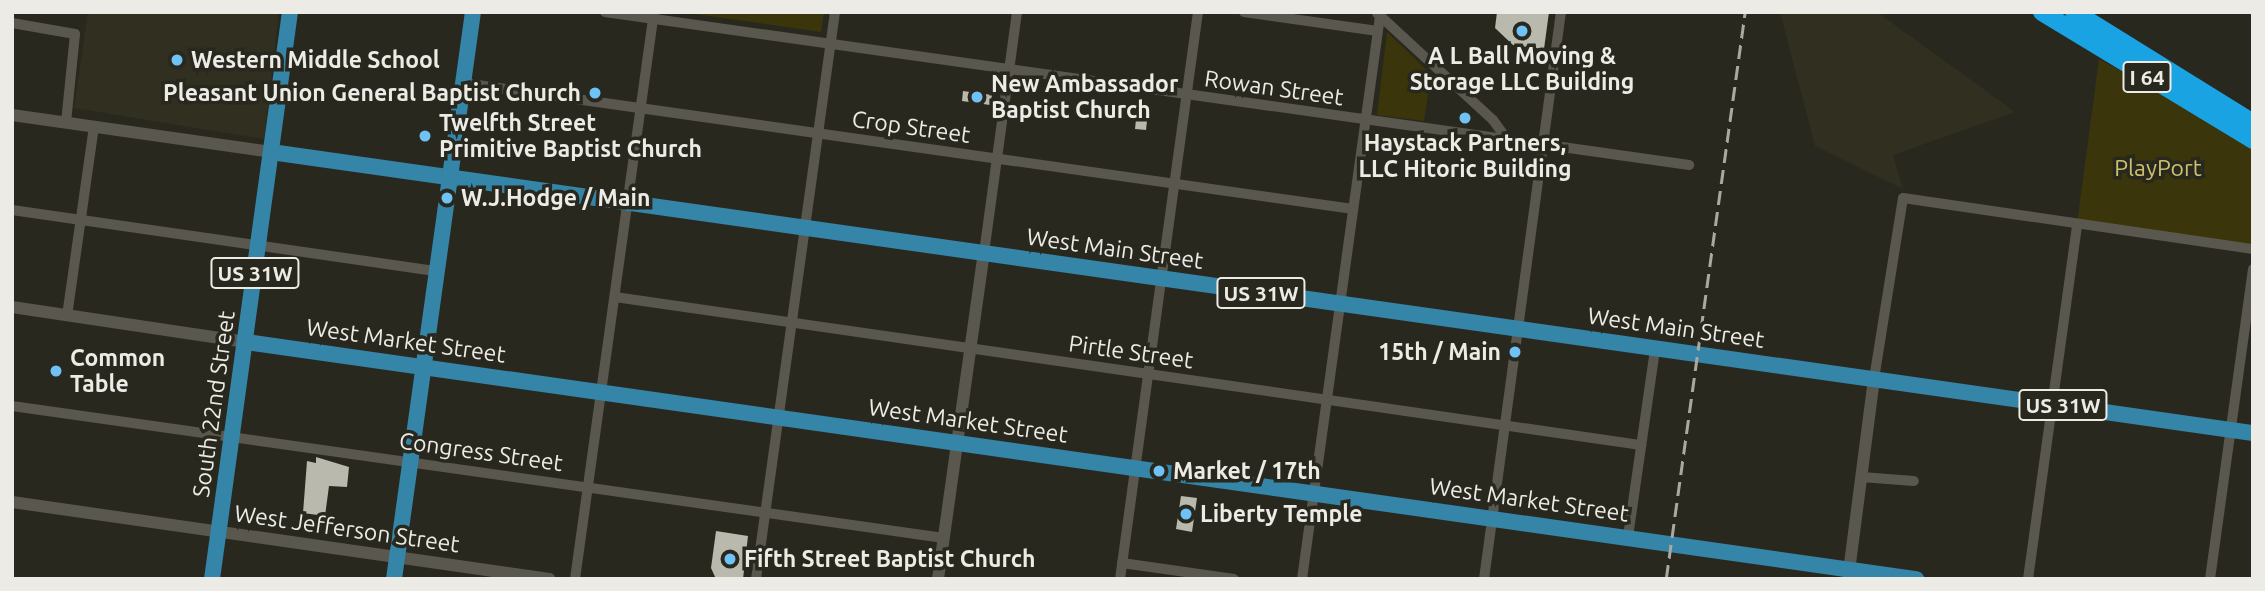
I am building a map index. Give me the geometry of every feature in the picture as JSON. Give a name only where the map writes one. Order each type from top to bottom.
[{"type":"highway","name":"I 64","points":[[2042,12],[2253,140]]},
{"type":"highway","name":"I 64","points":[[2074,12],[2253,121]]},
{"type":"main road","name":"South 22nd Street","points":[[212,579],[290,12]]},
{"type":"main road","points":[[394,579],[473,12]]},
{"type":"main road","name":"West Main Street","points":[[271,152],[2253,433]]},
{"type":"main road","name":"West Market Street","points":[[246,342],[1493,517],[1629,537],[1846,576],[1916,579]]},
{"type":"street","name":"Rowan Street","points":[[605,12],[654,16],[831,44],[1689,165]]},
{"type":"street","points":[[756,579],[835,12]]},
{"type":"street","points":[[938,579],[1017,12]]},
{"type":"street","points":[[1120,579],[1198,12]]},
{"type":"street","points":[[1244,12],[1378,31]]},
{"type":"street","points":[[1484,579],[1562,12]]},
{"type":"street","points":[[1302,579],[1378,31],[1378,14]]},
{"type":"street","points":[[1378,14],[1493,120],[1507,139]]},
{"type":"street","points":[[575,579],[654,16]]},
{"type":"street","points":[[12,23],[75,34],[66,123]]},
{"type":"street","name":"Crop Street","points":[[463,83],[1353,209]]},
{"type":"street","name":"West Main Street","points":[[12,115],[271,152]]},
{"type":"street","points":[[67,316],[94,127]]},
{"type":"street","points":[[1846,576],[1903,198],[2253,249]]},
{"type":"street","points":[[12,210],[437,271]]},
{"type":"street","points":[[2028,579],[2077,224]]},
{"type":"street","points":[[2210,579],[2253,269]]},
{"type":"street","name":"Pirtle Street","points":[[615,297],[1641,445]]},
{"type":"street","name":"West Market Street","points":[[12,307],[246,342]]},
{"type":"street","points":[[1629,537],[1655,349]]},
{"type":"street","name":"Congress Street","points":[[12,406],[944,538]]},
{"type":"street","points":[[1861,477],[1914,481]]},
{"type":"street","name":"West Jefferson Street","points":[[12,502],[397,557],[494,575],[550,579]]},
{"type":"street","points":[[1122,563],[1234,579]]},
{"type":"shaded area","name":"Western Middle School","points":[[88,12],[279,12],[264,139],[74,108]]},
{"type":"shaded area","points":[[1780,12],[1877,12],[2015,112],[1893,155],[1903,189],[1815,146]]},
{"type":"green space","points":[[681,12],[824,12],[821,32]]},
{"type":"green space","points":[[1387,32],[1431,74],[1424,121],[1377,115]]},
{"type":"green space","name":"PlayPort","points":[[2099,59],[2253,142],[2253,250],[2077,224]]},
{"type":"building","name":"A L Ball Moving & Storage LLC Building","points":[[1497,12],[1549,12],[1544,49],[1513,45],[1495,28]]},
{"type":"building","name":"New Ambassador Baptist Church","points":[[963,91],[992,95],[990,105],[962,101]]},
{"type":"building","points":[[1137,110],[1148,112],[1146,130],[1135,129]]},
{"type":"building","points":[[316,457],[349,467],[347,487],[329,486],[325,516],[303,513],[307,461],[316,463]]},
{"type":"building","name":"Liberty Temple","points":[[1181,496],[1197,498],[1192,532],[1176,529]]},
{"type":"building","name":"Fifth Street Baptist Church","points":[[716,531],[748,536],[743,579],[716,579],[711,568]]},
{"type":"railway","points":[[1666,579],[1745,12]]},
{"type":"place","name":"A L Ball Moving & Storage LLC Building","points":[[1522,31]]},
{"type":"place","name":"Western Middle School","points":[[177,60]]},
{"type":"place","name":"Pleasant Union General Baptist Church","points":[[595,93]]},
{"type":"place","name":"New Ambassador Baptist Church","points":[[977,97]]},
{"type":"place","name":"Haystack Partners, LLC Hitoric Building","points":[[1465,118]]},
{"type":"place","name":"Twelfth Street Primitive Baptist Church","points":[[425,136]]},
{"type":"place","name":"W.J.Hodge / Main","points":[[447,198]]},
{"type":"place","name":"15th / Main","points":[[1515,352]]},
{"type":"place","name":"Common Table","points":[[56,371]]},
{"type":"place","name":"Market / 17th","points":[[1159,471]]},
{"type":"place","name":"Liberty Temple","points":[[1186,514]]},
{"type":"place","name":"Fifth Street Baptist Church","points":[[730,559]]}]
